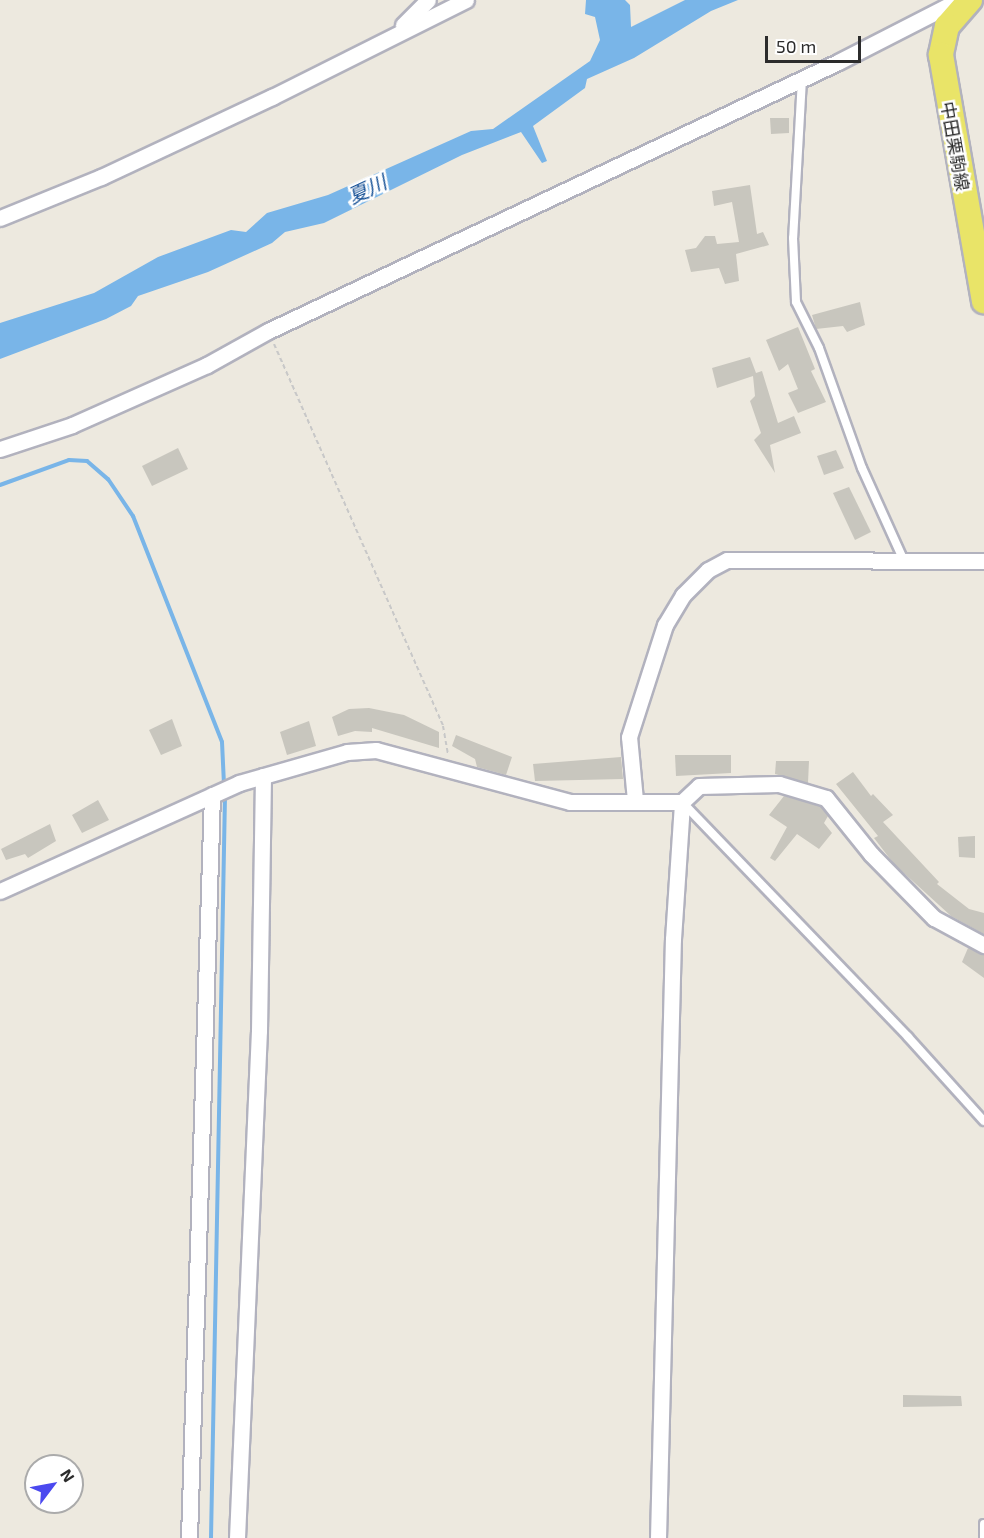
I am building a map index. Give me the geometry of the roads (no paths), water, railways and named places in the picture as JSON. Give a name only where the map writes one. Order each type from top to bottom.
[{"type":"main road","name":"中田栗駒線","points":[[970,0],[947,26],[941,55],[984,301]]},
{"type":"street","points":[[394,33],[428,0]]},
{"type":"street","points":[[0,218],[101,177],[240,112],[394,33],[466,0]]},
{"type":"street","points":[[0,449],[83,421],[207,365],[268,331],[802,79],[959,0]]},
{"type":"street","points":[[635,800],[629,737],[665,625],[683,595],[708,570],[727,560],[984,561]]},
{"type":"street","points":[[0,891],[233,786],[314,759],[376,750],[570,802],[635,800],[682,802]]},
{"type":"street","points":[[237,1538],[259,1031],[263,776]]},
{"type":"street","points":[[658,1538],[673,939],[682,802],[699,786],[779,784],[826,798],[871,854],[934,918],[984,945]]},
{"type":"street","points":[[189,1538],[214,794]]},
{"type":"lane","points":[[802,79],[793,238],[796,302],[819,348],[862,468],[904,561]]},
{"type":"lane","points":[[682,802],[908,1037],[984,1121]]},
{"type":"lane","points":[[984,1524],[984,1538]]},
{"type":"water","name":"夏川","points":[[586,0],[625,0],[630,5],[631,27],[685,0],[738,0],[711,11],[634,58],[587,79],[585,88],[533,126],[547,161],[542,163],[521,132],[462,155],[324,223],[285,232],[272,243],[208,272],[138,296],[131,306],[106,319],[0,359],[0,323],[94,293],[158,257],[231,230],[246,232],[267,213],[328,195],[471,131],[493,129],[590,61],[600,40],[595,17],[585,14]]},
{"type":"waterway","points":[[0,485],[69,460],[87,461],[108,479],[133,516],[222,742],[224,784]]},
{"type":"waterway","points":[[211,1538],[225,795]]}]
